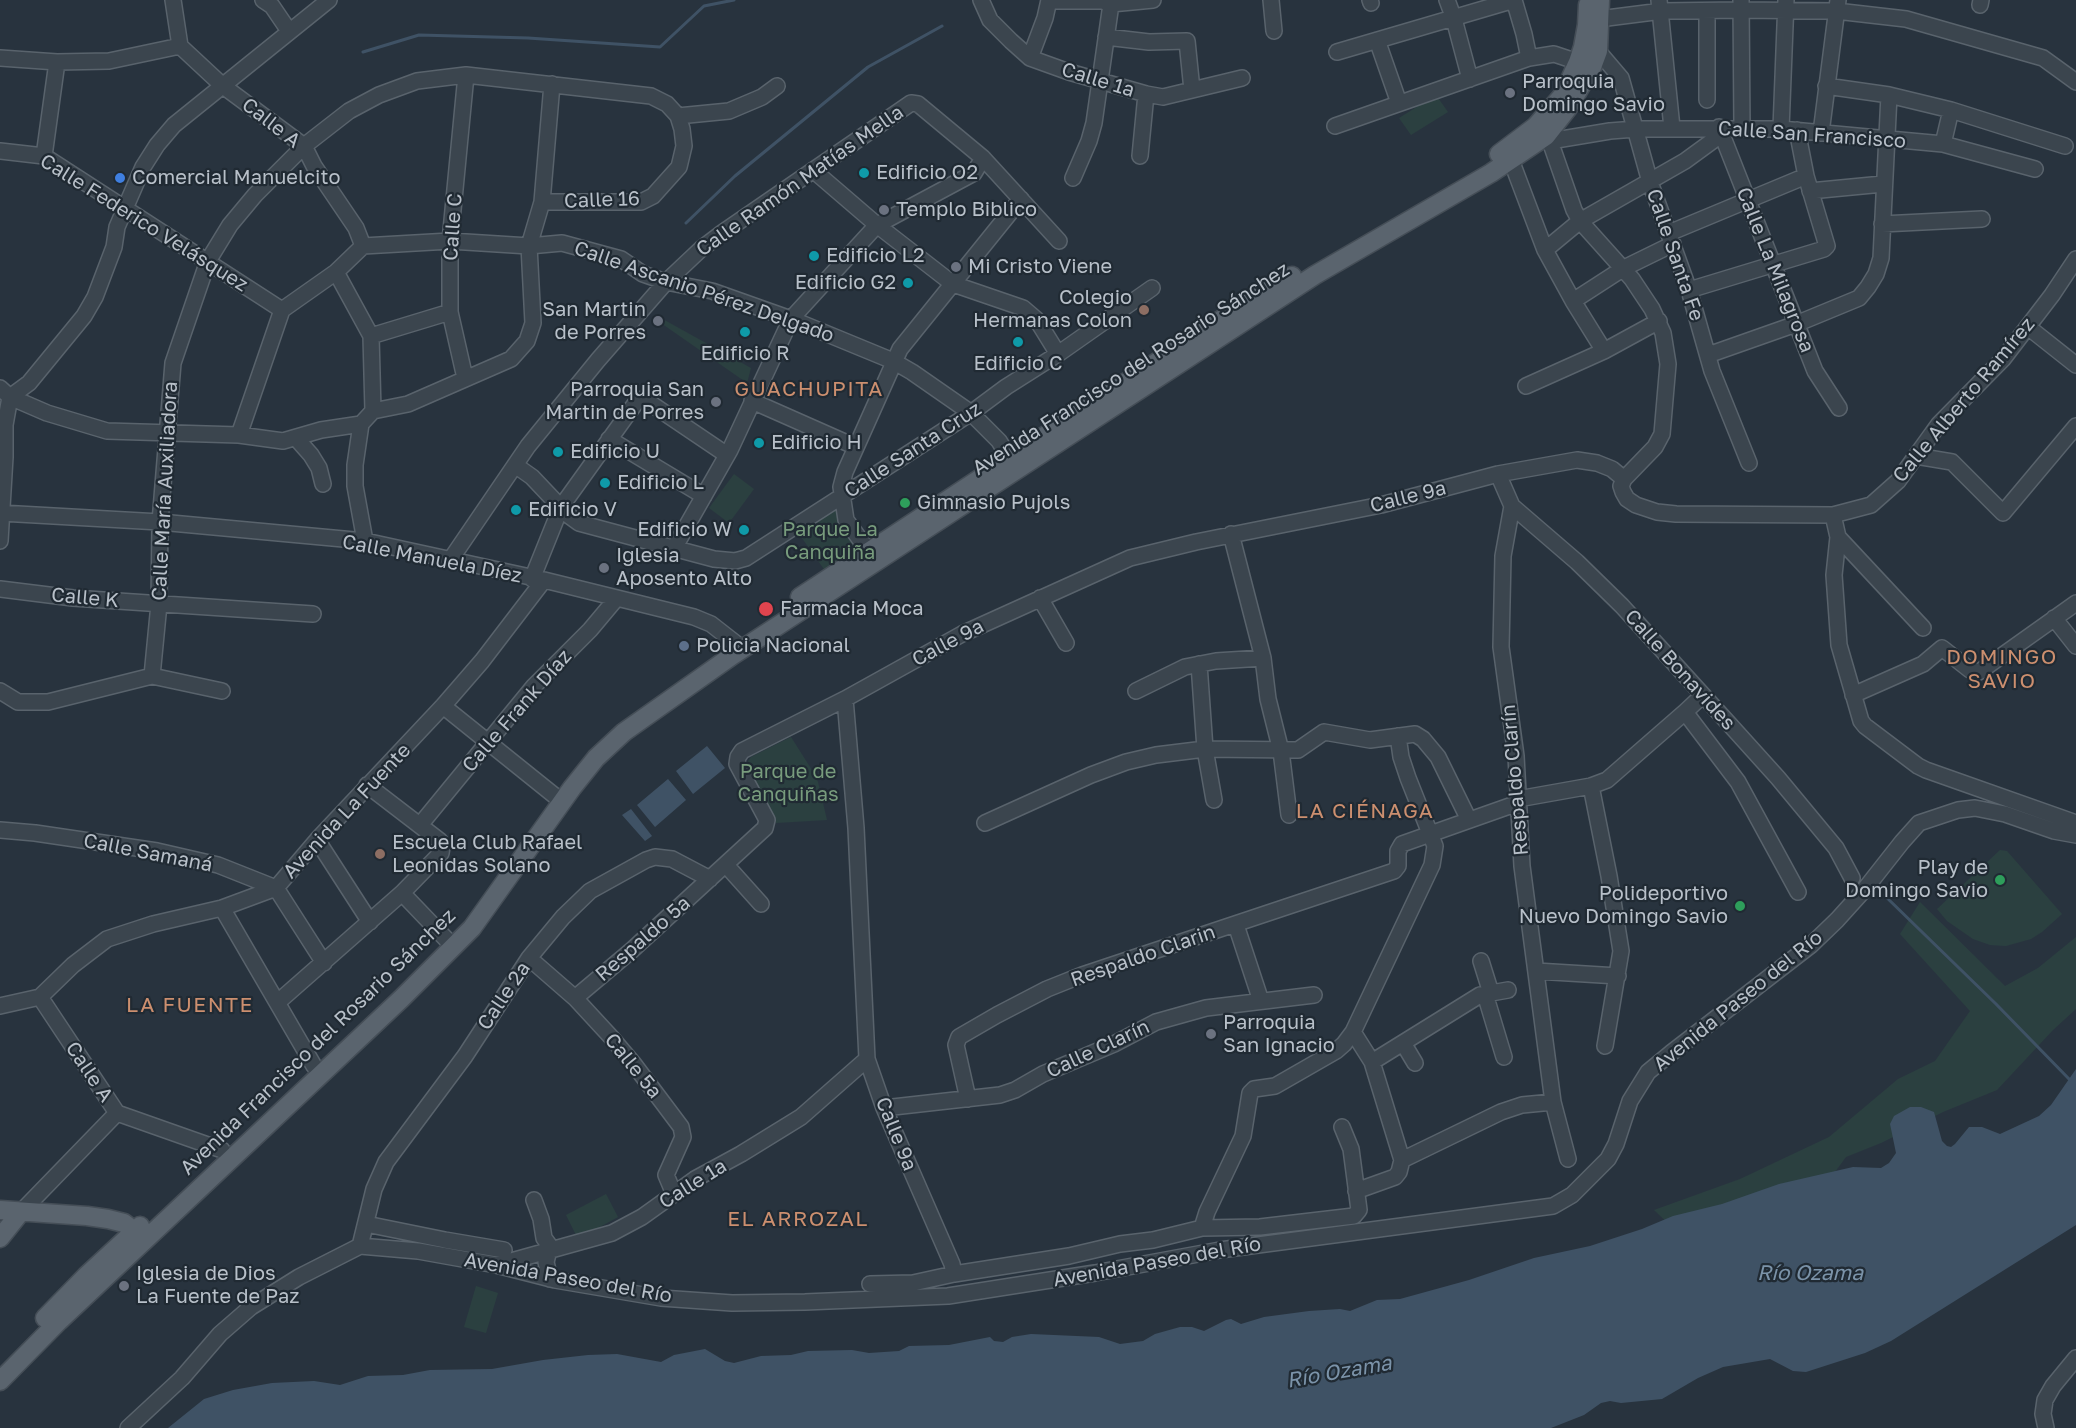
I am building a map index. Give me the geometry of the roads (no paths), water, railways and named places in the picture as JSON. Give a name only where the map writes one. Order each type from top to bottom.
[{"type":"main road","name":"Avenida Francisco del Rosario Sánchez","points":[[1383,230],[1496,157],[1544,134],[1578,63],[1587,25],[1588,0]]},
{"type":"main road","name":"Avenida Francisco del Rosario Sánchez","points":[[0,1381],[222,1150],[432,957],[480,903],[579,762],[612,728],[1312,271],[1511,160],[1544,134],[1572,101],[1592,67],[1598,51],[1600,0]]},
{"type":"main road","name":"Avenida Francisco del Rosario Sánchez","points":[[0,1365],[86,1276],[140,1235],[401,999],[472,928],[572,788],[609,745],[738,645],[868,552],[1014,464]]},
{"type":"main road","points":[[0,1210],[87,1216],[124,1222],[140,1235]]},
{"type":"main road","points":[[0,1238],[20,1213]]},
{"type":"street","points":[[0,58],[57,62],[109,61],[180,46],[173,0]]},
{"type":"street","points":[[263,0],[272,6],[289,31]]},
{"type":"street","points":[[5,392],[29,383],[90,307],[105,273],[117,226],[138,177],[157,145],[174,125],[329,0]]},
{"type":"street","name":"Calle 1a","points":[[981,0],[990,20],[1030,58],[1069,72],[1163,97],[1242,78]]},
{"type":"street","points":[[1030,58],[1045,18],[1049,0],[1105,2],[1153,0]]},
{"type":"street","points":[[1271,0],[1274,31]]},
{"type":"street","points":[[1447,0],[1470,79]]},
{"type":"street","points":[[1337,52],[1514,0],[1529,58]]},
{"type":"street","points":[[1073,178],[1091,132],[1106,37],[1105,2]]},
{"type":"street","points":[[1599,19],[1660,6],[1707,11],[1741,5],[1837,6],[1921,22],[2043,58],[2076,82]]},
{"type":"street","points":[[1741,5],[1742,128]]},
{"type":"street","points":[[1781,129],[1786,5]]},
{"type":"street","points":[[1660,6],[1672,128]]},
{"type":"street","points":[[1821,133],[1837,6]]},
{"type":"street","points":[[1707,11],[1707,100]]},
{"type":"street","points":[[1106,37],[1149,42],[1187,41],[1192,90]]},
{"type":"street","points":[[1377,40],[1399,103]]},
{"type":"street","name":"Calle A","points":[[180,46],[223,86],[304,146],[314,166],[356,228],[363,246]]},
{"type":"street","name":"Calle Santa Fe","points":[[1598,51],[1621,78],[1650,182],[1689,290],[1712,371],[1749,463]]},
{"type":"street","points":[[1335,126],[1529,58],[1554,54],[1578,63]]},
{"type":"street","points":[[44,156],[57,62]]},
{"type":"street","name":"Calle María Auxiliadora","points":[[152,676],[159,604],[160,522],[173,363],[208,261],[230,225],[255,195],[304,146],[349,111],[379,95],[417,81],[466,75],[552,84]]},
{"type":"street","name":"Calle C","points":[[465,378],[450,312],[450,241],[466,75]]},
{"type":"street","points":[[365,541],[355,486],[355,465],[362,424],[373,411],[408,404],[511,359],[527,341],[533,323],[529,246],[542,202],[552,84],[651,96],[667,104],[678,116],[729,111],[762,97],[777,86]]},
{"type":"street","points":[[1826,86],[1889,95],[1951,110],[2065,146]]},
{"type":"street","points":[[1140,156],[1146,94]]},
{"type":"street","points":[[1708,355],[1796,324],[1859,298],[1868,287],[1876,274],[1881,258],[1889,95]]},
{"type":"street","name":"Calle Ramón Matías Mella","points":[[450,559],[558,407],[666,282],[722,233],[914,102],[983,158],[1059,241]]},
{"type":"street","points":[[1943,144],[1951,110]]},
{"type":"street","name":"Calle 16","points":[[542,202],[642,202],[653,196],[679,167],[684,146],[678,116]]},
{"type":"street","name":"Calle San Francisco","points":[[1544,134],[1672,128],[1720,131],[1742,128],[1797,130],[1943,144],[2035,169]]},
{"type":"street","points":[[1689,290],[1824,249],[1827,246],[1808,184],[1797,130]]},
{"type":"street","points":[[1545,250],[1580,221],[1685,161],[1720,131]]},
{"type":"street","name":"Calle La Milagrosa","points":[[1720,131],[1815,371],[1839,408]]},
{"type":"street","points":[[1544,134],[1580,221],[1624,268],[1652,309],[1663,333],[1668,364],[1662,434],[1648,456],[1624,478]]},
{"type":"street","name":"Calle Federico Velásquez","points":[[0,151],[44,156],[282,310]]},
{"type":"street","points":[[673,550],[727,455],[791,319],[877,225],[974,173],[983,158]]},
{"type":"street","points":[[1511,160],[1545,250],[1604,351]]},
{"type":"street","points":[[813,170],[877,225],[953,284],[1023,308],[1037,321],[1059,354]]},
{"type":"street","points":[[1573,301],[1671,239],[1747,200],[1808,184],[1883,184]]},
{"type":"street","points":[[868,552],[846,520],[841,486],[893,361],[925,316],[1021,199]]},
{"type":"street","points":[[1882,224],[1982,219]]},
{"type":"street","name":"Calle Ascanio Pérez Delgado","points":[[363,246],[450,241],[529,246],[562,243],[621,259],[643,274],[666,282],[712,291],[791,319],[893,361],[971,413],[999,441],[1014,464]]},
{"type":"street","points":[[239,435],[282,310],[336,272],[363,246]]},
{"type":"street","name":"Calle Alberto Ramírez","points":[[1624,478],[1621,486],[1627,499],[1636,505],[1657,512],[1833,515],[1871,505],[1898,481],[1939,424],[2003,359],[2076,259]]},
{"type":"street","points":[[336,272],[371,336],[373,411]]},
{"type":"street","name":"Calle Santa Cruz","points":[[515,465],[532,477],[568,515],[579,523],[673,550],[714,559],[735,561],[746,558],[971,413],[1152,288]]},
{"type":"street","points":[[371,336],[450,312]]},
{"type":"street","points":[[1527,386],[1604,351],[1659,321]]},
{"type":"street","points":[[2028,327],[2076,365]]},
{"type":"street","points":[[5,392],[46,413],[107,431],[239,435],[283,441],[321,430],[362,424]]},
{"type":"street","points":[[0,541],[5,392]]},
{"type":"street","name":"Avenida La Fuente","points":[[40,997],[73,965],[107,939],[153,924],[222,908],[276,888],[317,840],[443,706],[482,661],[538,579],[561,507],[637,400],[647,401],[727,455]]},
{"type":"street","points":[[752,401],[856,447]]},
{"type":"street","points":[[1916,456],[1952,462],[2003,513],[2076,426]]},
{"type":"street","points":[[296,438],[312,455],[319,468],[323,484]]},
{"type":"street","points":[[609,440],[704,496]]},
{"type":"street","name":"Calle 9a","points":[[954,1274],[952,1264],[884,1108],[867,1059],[856,828],[845,699],[962,634],[1130,558],[1231,534],[1382,505],[1498,474],[1577,460],[1597,463],[1624,478]]},
{"type":"street","name":"Calle Bonavides","points":[[1498,474],[1512,506],[1607,591],[1785,786],[1836,848],[1852,878]]},
{"type":"street","name":"Respaldo Clarín","points":[[1512,506],[1503,556],[1501,646],[1516,756],[1522,867],[1553,1102],[1568,1159]]},
{"type":"street","name":"Calle Manuela Díez","points":[[1,514],[160,522],[365,541],[694,616],[711,624],[738,645]]},
{"type":"street","points":[[1833,515],[1838,537],[1834,575],[1839,645],[1861,721],[1918,766],[1984,792],[2076,823]]},
{"type":"street","points":[[1231,534],[1263,658],[1268,699],[1281,751],[1289,815]]},
{"type":"street","points":[[1838,537],[1923,628]]},
{"type":"street","name":"Calle K","points":[[0,589],[73,598],[313,614]]},
{"type":"street","name":"Calle Frank Díaz","points":[[420,825],[534,686],[590,630],[616,598]]},
{"type":"street","points":[[1040,598],[1066,643]]},
{"type":"street","points":[[1853,695],[1923,664],[1942,648],[1970,670],[1979,672],[2076,603]]},
{"type":"street","points":[[2054,618],[2076,646]]},
{"type":"street","points":[[1136,691],[1185,668],[1199,664],[1263,658]]},
{"type":"street","points":[[1199,664],[1205,749],[1214,800]]},
{"type":"street","points":[[0,691],[18,702],[48,702],[152,676],[222,691]]},
{"type":"street","points":[[1431,834],[1518,801],[1591,786],[1607,780],[1702,696]]},
{"type":"street","name":"Respaldo 5a","points":[[575,998],[656,929],[767,825],[767,820],[737,764],[742,752],[845,699]]},
{"type":"street","points":[[443,706],[555,796]]},
{"type":"street","points":[[1685,712],[1738,782],[1798,892]]},
{"type":"street","points":[[985,823],[1091,775],[1126,762],[1156,755],[1205,749],[1298,750],[1324,732],[1370,740],[1415,734],[1431,748],[1444,767],[1469,820]]},
{"type":"street","points":[[1202,1228],[1207,1212],[1243,1136],[1251,1091],[1275,1086],[1336,1051],[1353,1032],[1432,865],[1435,846],[1408,778],[1401,757],[1398,736]]},
{"type":"street","points":[[278,1002],[402,893],[441,853],[440,841],[367,785]]},
{"type":"street","points":[[1591,786],[1621,951],[1605,1046]]},
{"type":"street","name":"Avenida Paseo del Río","points":[[360,1246],[418,1251],[496,1265],[550,1279],[661,1298],[732,1303],[806,1302],[948,1296],[1095,1274],[1231,1249],[1553,1206],[1572,1195],[1608,1159],[1616,1144],[1630,1101],[1648,1072],[1811,945],[1865,889],[1919,824],[1958,810],[1975,808],[2006,814],[2054,831],[2076,835]]},
{"type":"street","name":"Calle Samaná","points":[[0,830],[156,851],[218,865],[276,888]]},
{"type":"street","name":"Respaldo Clarin","points":[[968,1099],[956,1045],[959,1037],[968,1030],[1065,982],[1394,871],[1398,866],[1398,851],[1402,844],[1431,834]]},
{"type":"street","points":[[317,840],[370,921]]},
{"type":"street","name":"Calle 2a","points":[[360,1246],[374,1189],[386,1162],[465,1056],[529,958],[563,917],[590,891],[655,857],[672,859],[710,879]]},
{"type":"street","points":[[726,865],[761,904]]},
{"type":"street","points":[[276,888],[324,963]]},
{"type":"street","points":[[402,893],[447,940]]},
{"type":"street","points":[[222,908],[314,1066]]},
{"type":"street","points":[[1236,925],[1261,1001]]},
{"type":"street","name":"Calle 5a","points":[[529,958],[575,998],[633,1063],[681,1127],[683,1137],[666,1175],[674,1194]]},
{"type":"street","points":[[1481,961],[1504,1057]]},
{"type":"street","points":[[1536,971],[1618,976]]},
{"type":"street","points":[[1371,1062],[1488,993],[1508,990]]},
{"type":"street","name":"Calle Clarín","points":[[884,1108],[1000,1095],[1015,1090],[1042,1074],[1114,1044],[1156,1022],[1206,1008],[1314,995]]},
{"type":"street","points":[[0,1006],[40,997]]},
{"type":"street","name":"Calle A","points":[[40,997],[117,1113],[222,1150]]},
{"type":"street","points":[[1353,1032],[1371,1062],[1402,1160],[1395,1177],[1356,1191]]},
{"type":"street","points":[[1403,1043],[1415,1063]]},
{"type":"street","name":"Calle 1a","points":[[496,1265],[612,1233],[642,1217],[695,1179],[801,1117],[867,1059]]},
{"type":"street","points":[[1402,1160],[1501,1112],[1522,1105],[1553,1102]]},
{"type":"street","points":[[20,1213],[117,1113]]},
{"type":"street","points":[[870,1284],[913,1283],[954,1274],[1069,1256],[1202,1228],[1260,1227],[1354,1216],[1359,1210],[1351,1149],[1342,1127]]},
{"type":"street","points":[[534,1200],[541,1219],[544,1238],[552,1248],[546,1262],[550,1279]]},
{"type":"street","points":[[366,1224],[504,1250]]},
{"type":"street","points":[[128,1428],[182,1378],[220,1334],[251,1307],[299,1277],[360,1246]]},
{"type":"street","points":[[2046,1428],[2043,1414],[2045,1400],[2076,1358]]},
{"type":"water","points":[[707,746],[725,768],[693,794],[676,771]]},
{"type":"water","points":[[668,779],[686,800],[655,827],[637,805]]},
{"type":"water","points":[[631,809],[652,836],[645,841],[622,815]]},
{"type":"water","name":"Río Ozama","points":[[2076,1069],[2076,1225],[1891,1341],[1865,1353],[1806,1372],[1793,1371],[1770,1359],[1723,1367],[1698,1378],[1662,1399],[1601,1403],[1584,1415],[1551,1428],[168,1428],[204,1399],[233,1390],[272,1383],[314,1381],[340,1385],[368,1376],[403,1375],[430,1370],[492,1369],[588,1355],[617,1354],[661,1362],[674,1355],[705,1349],[725,1361],[734,1363],[761,1356],[791,1355],[808,1351],[852,1350],[869,1353],[899,1351],[909,1346],[949,1345],[990,1337],[994,1341],[1003,1342],[1012,1337],[1031,1334],[1099,1337],[1120,1344],[1143,1341],[1155,1334],[1180,1327],[1192,1327],[1204,1331],[1231,1319],[1241,1324],[1264,1317],[1309,1311],[1340,1309],[1350,1311],[1377,1300],[1400,1299],[1469,1280],[1534,1258],[1590,1246],[1673,1216],[1722,1204],[1779,1184],[1853,1167],[1881,1168],[1889,1163],[1896,1153],[1890,1124],[1894,1116],[1910,1107],[1921,1107],[1934,1112],[1942,1141],[1947,1146],[1951,1147],[1955,1144],[1969,1127],[1982,1127],[2000,1134],[2039,1116],[2051,1105]]},
{"type":"waterway","points":[[363,52],[419,35],[528,38],[660,47],[704,6],[734,0]]},
{"type":"waterway","points":[[686,223],[735,176],[868,67],[942,26]]},
{"type":"waterway","points":[[1884,895],[2070,1080]]},
{"type":"place","name":"Parroquia Domingo Savio","points":[[1510,93]]},
{"type":"place","name":"Edificio O2","points":[[864,173]]},
{"type":"place","name":"Comercial Manuelcito","points":[[120,178]]},
{"type":"place","name":"Templo Biblico","points":[[884,210]]},
{"type":"place","name":"Edificio L2","points":[[814,256]]},
{"type":"place","name":"Mi Cristo Viene","points":[[956,267]]},
{"type":"place","name":"Edificio G2","points":[[908,283]]},
{"type":"place","name":"Colegio Hermanas Colon","points":[[1144,310]]},
{"type":"place","name":"San Martin de Porres","points":[[658,321]]},
{"type":"place","name":"Edificio R","points":[[745,332]]},
{"type":"place","name":"Edificio C","points":[[1018,342]]},
{"type":"place","name":"Parroquia San Martin de Porres","points":[[716,402]]},
{"type":"place","name":"Edificio H","points":[[759,443]]},
{"type":"place","name":"Edificio U","points":[[558,452]]},
{"type":"place","name":"Edificio L","points":[[605,483]]},
{"type":"place","name":"Gimnasio Pujols","points":[[905,503]]},
{"type":"place","name":"Edificio V","points":[[516,510]]},
{"type":"place","name":"Edificio W","points":[[744,530]]},
{"type":"place","name":"Iglesia Aposento Alto","points":[[604,568]]},
{"type":"place","name":"Farmacia Moca","points":[[766,609]]},
{"type":"place","name":"Policia Nacional","points":[[684,646]]},
{"type":"place","name":"Escuela Club Rafael Leonidas Solano","points":[[380,854]]},
{"type":"place","name":"Play de Domingo Savio","points":[[2000,880]]},
{"type":"place","name":"Polideportivo Nuevo Domingo Savio","points":[[1740,906]]},
{"type":"place","name":"Parroquia San Ignacio","points":[[1211,1034]]},
{"type":"place","name":"Iglesia de Dios La Fuente de Paz","points":[[124,1286]]},
{"type":"district","name":"GUACHUPITA","points":[[809,389]]},
{"type":"district","name":"DOMINGO SAVIO","points":[[2002,669]]},
{"type":"district","name":"LA CIÉNAGA","points":[[1365,811]]},
{"type":"district","name":"LA FUENTE","points":[[190,1005]]},
{"type":"district","name":"EL ARROZAL","points":[[798,1219]]},
{"type":"park label","name":"Parque La Canquiña","points":[[830,542]]},
{"type":"park label","name":"Parque de Canquiñas","points":[[788,784]]}]
